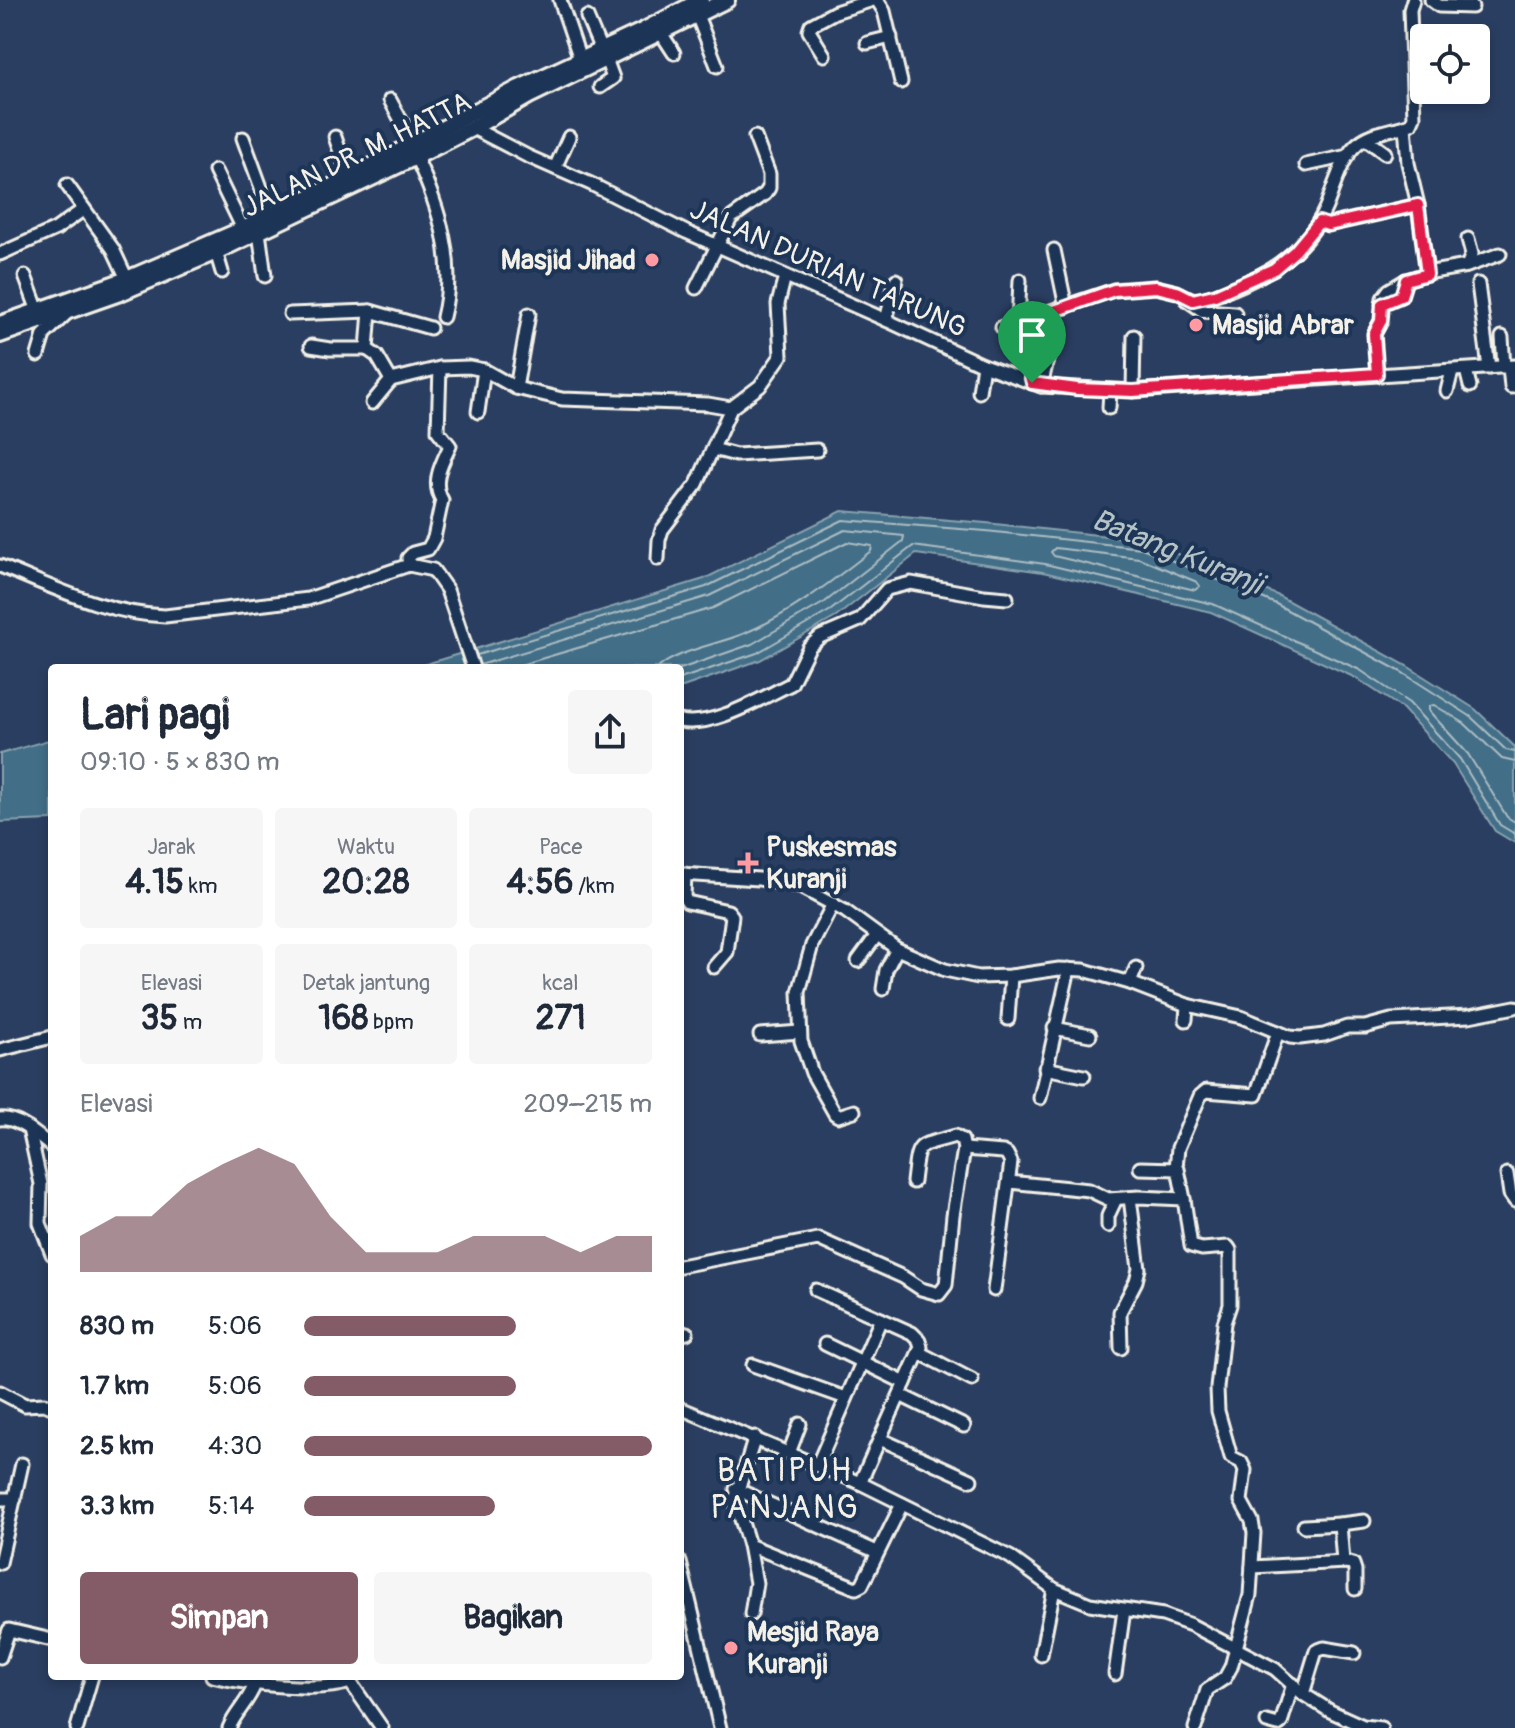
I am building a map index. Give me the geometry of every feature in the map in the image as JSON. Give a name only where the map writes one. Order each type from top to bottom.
[{"type":"main road","name":"JALAN DR. M. HATTA","points":[[0,335],[120,293],[217,248],[243,229],[349,178],[473,128],[529,96],[580,59],[604,55],[692,5],[727,0]]},
{"type":"main road","name":"JALAN DR. M. HATTA","points":[[0,324],[259,232],[561,75],[661,33],[692,5]]},
{"type":"street","points":[[560,0],[580,59]]},
{"type":"street","points":[[824,55],[809,31],[811,25],[835,12],[871,0],[882,5],[901,82]]},
{"type":"street","points":[[1002,327],[1114,290],[1156,287],[1193,300],[1203,299],[1274,269],[1295,251],[1319,222],[1355,146],[1387,129],[1411,124],[1414,117],[1410,10],[1413,0]]},
{"type":"street","points":[[1431,0],[1439,6],[1472,7]]},
{"type":"street","points":[[692,5],[717,66]]},
{"type":"street","points":[[587,17],[613,78],[600,87]]},
{"type":"street","points":[[661,33],[674,53]]},
{"type":"street","points":[[867,43],[891,37]]},
{"type":"street","points":[[390,100],[415,150],[445,240],[449,264],[448,299],[443,317]]},
{"type":"street","points":[[1405,126],[1408,163],[1418,205],[1427,274]]},
{"type":"street","name":"JALAN DURIAN TARUNG","points":[[473,128],[507,147],[591,184],[683,238],[718,245],[983,365],[1037,384],[1133,391],[1509,367]]},
{"type":"street","points":[[335,137],[349,178]]},
{"type":"street","points":[[555,168],[569,137]]},
{"type":"street","points":[[696,288],[731,218],[769,188],[769,174],[755,137]]},
{"type":"street","points":[[243,138],[271,215]]},
{"type":"street","points":[[1367,140],[1385,153]]},
{"type":"street","points":[[1306,165],[1348,156]]},
{"type":"street","points":[[215,171],[243,229]]},
{"type":"street","points":[[67,185],[113,249],[127,279]]},
{"type":"street","points":[[1319,222],[1328,225],[1418,205]]},
{"type":"street","points":[[0,254],[38,239],[84,209]]},
{"type":"street","points":[[259,232],[265,276]]},
{"type":"street","points":[[1467,266],[1472,254],[1468,239]]},
{"type":"street","points":[[217,248],[222,272]]},
{"type":"street","points":[[1054,250],[1066,307]]},
{"type":"street","points":[[1377,374],[1374,334],[1381,321],[1382,304],[1401,296],[1406,280],[1467,266],[1500,254]]},
{"type":"street","points":[[25,276],[38,311]]},
{"type":"street","points":[[658,559],[662,530],[697,484],[731,408],[760,386],[781,356],[778,304],[785,276]]},
{"type":"street","points":[[886,320],[896,280]]},
{"type":"street","points":[[1020,280],[1018,324],[1037,384]]},
{"type":"street","points":[[1478,284],[1489,368]]},
{"type":"street","points":[[1177,292],[1203,311],[1235,313]]},
{"type":"street","points":[[38,355],[44,335],[69,311]]},
{"type":"street","points":[[367,349],[370,311]]},
{"type":"street","points":[[290,314],[370,311],[430,328]]},
{"type":"street","points":[[516,388],[529,314]]},
{"type":"street","points":[[1133,391],[1134,336]]},
{"type":"street","points":[[1502,337],[1511,387]]},
{"type":"street","points":[[1037,384],[1049,352],[1056,345]]},
{"type":"street","points":[[311,346],[367,349],[377,356],[391,380]]},
{"type":"street","points":[[979,392],[983,365]]},
{"type":"street","points":[[372,403],[391,380],[454,366],[484,370],[516,388],[562,399],[680,402],[731,408]]},
{"type":"street","points":[[409,565],[408,558],[412,553],[428,549],[434,538],[442,500],[438,494],[437,478],[450,446],[439,435],[437,428],[440,368]]},
{"type":"street","points":[[478,412],[484,370]]},
{"type":"street","points":[[1466,370],[1470,386]]},
{"type":"street","points":[[1447,391],[1452,371]]},
{"type":"street","points":[[1109,408],[1110,391]]},
{"type":"street","points":[[713,449],[736,455],[817,450]]},
{"type":"street","points":[[0,566],[97,604],[143,615],[165,616],[308,599],[409,565],[433,570],[447,590],[472,664]]},
{"type":"street","points":[[684,722],[724,714],[791,684],[809,647],[820,637],[860,620],[887,589],[911,583],[1007,598]]},
{"type":"street","points":[[684,874],[787,883],[833,904],[897,949],[931,966],[962,975],[1011,976],[1084,970],[1130,983],[1187,1005],[1241,1017],[1300,1038],[1391,1020],[1469,1016],[1515,1007]]},
{"type":"street","points":[[684,897],[687,902],[728,911],[732,916],[727,952],[714,967]]},
{"type":"street","points":[[833,904],[812,945],[799,992],[800,1032],[812,1073],[835,1114],[838,1116],[854,1111]]},
{"type":"street","points":[[858,961],[877,935]]},
{"type":"street","points":[[883,989],[886,970],[897,949]]},
{"type":"street","points":[[1130,983],[1136,968]]},
{"type":"street","points":[[1040,1098],[1069,969]]},
{"type":"street","points":[[1008,1019],[1011,976]]},
{"type":"street","points":[[1186,1020],[1187,1005]]},
{"type":"street","points":[[1054,1028],[1090,1035]]},
{"type":"street","points":[[760,1035],[800,1032]]},
{"type":"street","points":[[1195,1728],[1207,1690],[1225,1678],[1236,1650],[1236,1640],[1250,1595],[1254,1527],[1241,1501],[1245,1470],[1241,1462],[1231,1457],[1217,1398],[1222,1335],[1230,1305],[1230,1250],[1228,1247],[1192,1247],[1180,1173],[1176,1168],[1178,1148],[1200,1096],[1206,1091],[1256,1095],[1278,1032]]},
{"type":"street","points":[[0,1050],[48,1038]]},
{"type":"street","points":[[1045,1068],[1084,1076]]},
{"type":"street","points":[[0,1119],[8,1118],[48,1144]]},
{"type":"street","points":[[29,1129],[41,1184],[40,1223],[48,1244]]},
{"type":"street","points":[[684,1265],[818,1239],[903,1277],[921,1289],[939,1294],[946,1285],[964,1149],[962,1140],[955,1136],[922,1144],[917,1150],[913,1182]]},
{"type":"street","points":[[964,1149],[1007,1154],[1011,1162],[994,1290]]},
{"type":"street","points":[[1140,1168],[1176,1168]]},
{"type":"street","points":[[1507,1174],[1510,1194],[1515,1201]]},
{"type":"street","points":[[1009,1182],[1089,1190],[1102,1197],[1116,1199],[1184,1199]]},
{"type":"street","points":[[1121,1348],[1120,1312],[1139,1269],[1130,1198]]},
{"type":"street","points":[[1108,1226],[1108,1216],[1116,1199]]},
{"type":"street","points":[[816,1290],[919,1340],[920,1353],[860,1483]]},
{"type":"street","points":[[817,1466],[881,1319]]},
{"type":"street","points":[[825,1344],[861,1362],[964,1426]]},
{"type":"street","points":[[920,1353],[972,1380]]},
{"type":"street","points":[[753,1365],[846,1398]]},
{"type":"street","points":[[0,1392],[25,1405],[48,1406]]},
{"type":"street","points":[[684,1410],[860,1483],[1010,1557],[1054,1589],[1090,1604],[1176,1619],[1275,1669],[1303,1694],[1347,1720],[1368,1728],[1381,1728]]},
{"type":"street","points":[[789,1453],[800,1424]]},
{"type":"street","points":[[751,1614],[756,1583],[749,1545],[735,1500],[755,1437]]},
{"type":"street","points":[[880,1439],[971,1480]]},
{"type":"street","points":[[0,1563],[22,1464]]},
{"type":"street","points":[[736,1489],[877,1552]]},
{"type":"street","points":[[0,1499],[15,1499]]},
{"type":"street","points":[[749,1545],[856,1588],[862,1585],[902,1504]]},
{"type":"street","points":[[1304,1526],[1364,1521]]},
{"type":"street","points":[[1340,1524],[1343,1562]]},
{"type":"street","points":[[1252,1567],[1353,1564],[1355,1589]]},
{"type":"street","points":[[684,1579],[720,1728]]},
{"type":"street","points":[[1041,1655],[1054,1589]]},
{"type":"street","points":[[1115,1674],[1124,1610]]},
{"type":"street","points":[[0,1657],[4,1630],[48,1639]]},
{"type":"street","points":[[1303,1694],[1316,1651],[1324,1648],[1354,1653]]},
{"type":"street","points":[[77,1728],[91,1680]]},
{"type":"street","points":[[234,1680],[328,1688],[346,1680]]},
{"type":"street","points":[[349,1680],[382,1728]]},
{"type":"street","points":[[229,1728],[233,1718],[249,1702],[255,1684]]},
{"type":"street","points":[[1267,1722],[1281,1723],[1293,1684]]},
{"type":"water","points":[[842,511],[1144,540],[1279,596],[1407,666],[1475,709],[1515,747],[1515,843],[1495,831],[1453,764],[1403,709],[1356,678],[1211,612],[1043,572],[916,554],[836,617],[760,660],[684,687],[684,664],[426,664],[704,579]]},
{"type":"water","points":[[48,740],[48,820],[0,822],[0,754]]},
{"type":"place","name":"Masjid Jihad","points":[[652,260]]},
{"type":"place","name":"Masjid Abrar","points":[[1196,325]]},
{"type":"place","name":"Puskesmas Kuranji","points":[[748,863]]},
{"type":"place","name":"Mesjid Raya Kuranji","points":[[731,1648]]},
{"type":"district","name":"BATIPUH PANJANG","points":[[785,1490]]},
{"type":"route","points":[[1418,205],[1427,274],[1406,280],[1401,296],[1382,304],[1381,321],[1374,334],[1377,374],[1133,391],[1077,389],[1032,383],[1018,324],[1114,290],[1156,287],[1193,300],[1203,299],[1274,269],[1295,251],[1319,222],[1328,225],[1418,205]]},
{"type":"water label","name":"Batang Kuranji","points":[[1177,552]]}]
